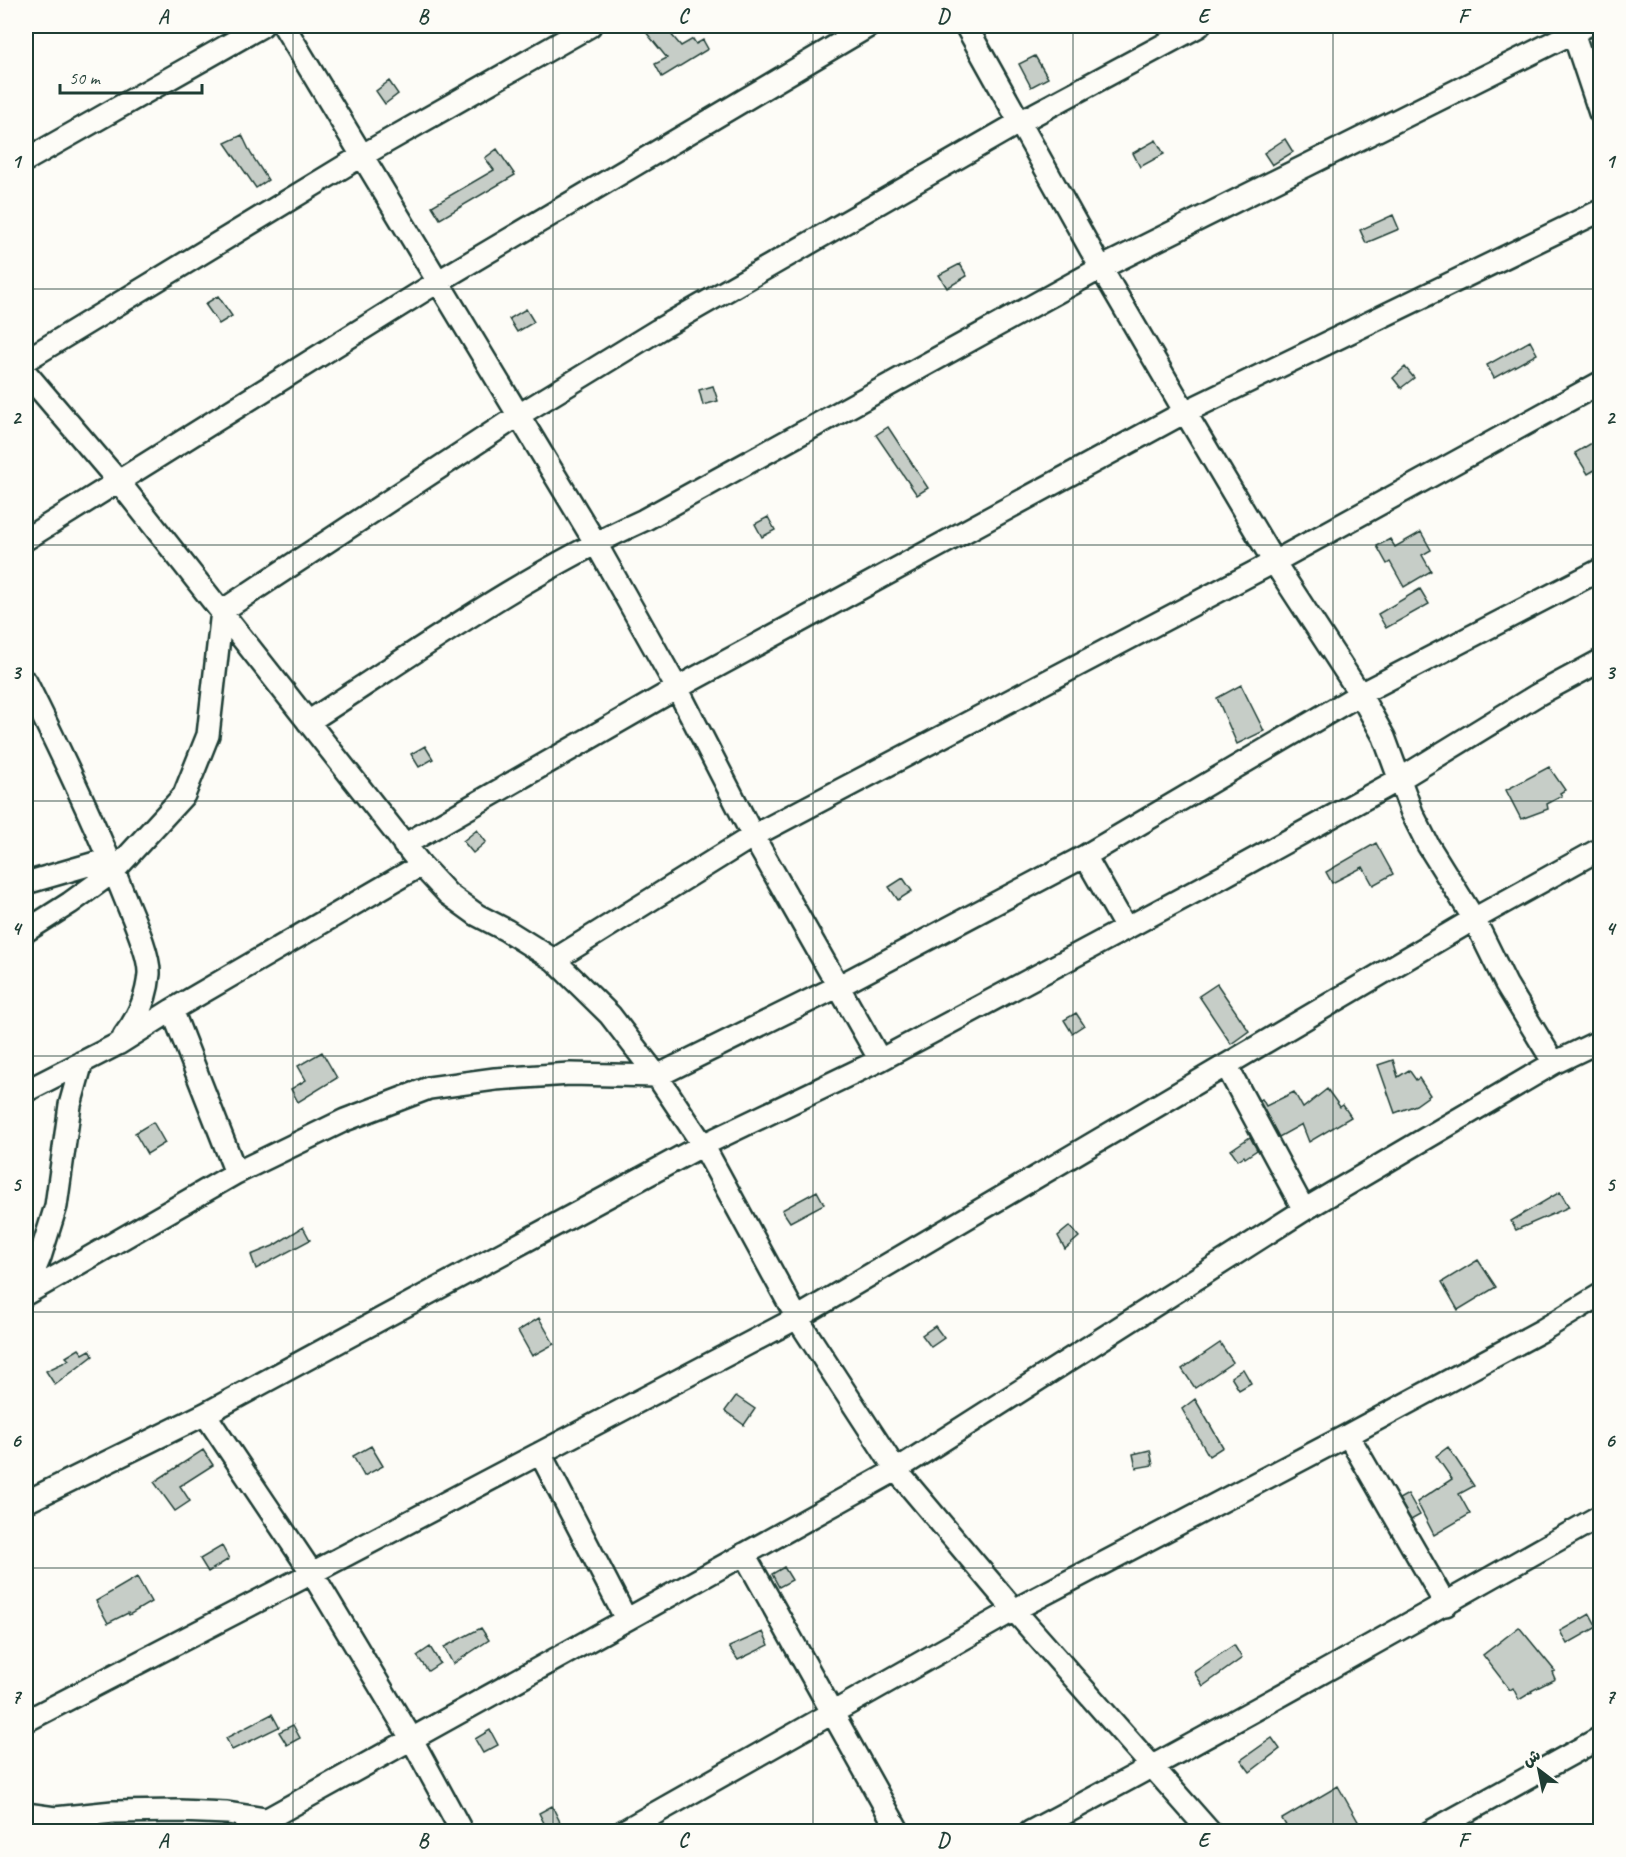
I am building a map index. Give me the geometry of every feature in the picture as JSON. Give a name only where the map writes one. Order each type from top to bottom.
[{"type":"street","points":[[26,160],[262,26]]},
{"type":"street","points":[[284,26],[595,542],[676,688],[753,836],[880,1060]]},
{"type":"street","points":[[26,360],[363,155],[590,26]]},
{"type":"street","points":[[26,539],[439,281],[870,26]]},
{"type":"street","points":[[966,26],[1101,268],[1185,412],[1275,562],[1360,694],[1384,737],[1412,813],[1428,845],[1474,919],[1506,984],[1554,1064]]},
{"type":"street","points":[[222,611],[519,415],[658,330],[1020,122],[1199,26]]},
{"type":"street","points":[[308,722],[503,596],[595,542],[644,520],[1101,268],[1577,27],[1600,113]]},
{"type":"street","points":[[404,845],[676,688],[1185,412],[1600,211]]},
{"type":"street","points":[[26,373],[119,482],[404,845],[447,894],[477,915],[554,960],[610,1015],[657,1076],[703,1145],[797,1318],[896,1470],[1014,1610],[1154,1766],[1209,1832]]},
{"type":"street","points":[[554,960],[753,836],[1275,562],[1600,383]]},
{"type":"street","points":[[26,1292],[236,1173],[345,1120],[429,1088],[495,1079],[570,1074],[657,1076],[839,986],[1085,856],[1360,694],[1600,570]]},
{"type":"street","points":[[26,931],[70,903],[184,795],[208,735],[222,611]]},
{"type":"street","points":[[26,1502],[205,1414],[703,1145],[880,1060],[1400,779],[1537,695],[1600,661]]},
{"type":"street","points":[[28,695],[54,738],[112,865],[139,933],[149,972],[137,1020],[117,1044]]},
{"type":"street","points":[[26,1721],[797,1318],[1474,919],[1600,849]]},
{"type":"street","points":[[1085,856],[1126,928]]},
{"type":"street","points":[[26,883],[112,865]]},
{"type":"street","points":[[26,1091],[117,1044],[421,865]]},
{"type":"street","points":[[172,1010],[236,1173]]},
{"type":"street","points":[[244,1832],[896,1470],[1304,1210],[1554,1064],[1600,1041]]},
{"type":"street","points":[[26,1292],[56,1206],[70,1105],[82,1062]]},
{"type":"street","points":[[1226,1065],[1304,1210]]},
{"type":"street","points":[[622,1832],[1014,1610],[1348,1435],[1541,1331],[1600,1295]]},
{"type":"street","points":[[205,1414],[312,1573],[411,1738],[462,1832]]},
{"type":"street","points":[[1348,1435],[1446,1605]]},
{"type":"street","points":[[540,1453],[626,1619]]},
{"type":"street","points":[[1030,1832],[1446,1605],[1600,1516]]},
{"type":"street","points":[[744,1554],[899,1832]]},
{"type":"street","points":[[1430,1832],[1600,1738]]},
{"type":"street","points":[[26,1814],[55,1818],[113,1812],[179,1810],[227,1813],[266,1819]]},
{"type":"building","points":[[641,26],[664,26],[681,46],[693,39],[696,44],[703,40],[708,49],[662,77],[655,64],[667,58]]},
{"type":"building","points":[[1035,56],[1048,78],[1031,87],[1019,64]]},
{"type":"building","points":[[389,81],[398,94],[385,104],[376,91]]},
{"type":"building","points":[[242,135],[268,180],[256,188],[225,143]]},
{"type":"building","points":[[1285,139],[1293,152],[1272,165],[1264,153]]},
{"type":"building","points":[[1156,140],[1164,154],[1140,167],[1133,153]]},
{"type":"building","points":[[497,149],[515,175],[440,219],[432,206],[494,170],[485,158]]},
{"type":"building","points":[[1393,215],[1399,229],[1366,243],[1360,230]]},
{"type":"building","points":[[960,264],[967,276],[947,288],[939,275]]},
{"type":"building","points":[[218,296],[232,316],[219,324],[205,304]]},
{"type":"building","points":[[526,309],[534,322],[517,332],[509,319]]},
{"type":"building","points":[[1530,341],[1537,354],[1494,378],[1487,365]]},
{"type":"building","points":[[1405,367],[1414,378],[1401,388],[1393,378]]},
{"type":"building","points":[[713,386],[718,401],[703,405],[699,390]]},
{"type":"building","points":[[888,427],[928,488],[917,495],[876,435]]},
{"type":"building","points":[[1600,438],[1600,467],[1588,474],[1575,453]]},
{"type":"building","points":[[768,517],[775,530],[762,537],[755,524]]},
{"type":"building","points":[[1421,532],[1431,550],[1422,555],[1431,571],[1404,587],[1390,562],[1387,564],[1377,546],[1390,539],[1395,547]]},
{"type":"building","points":[[1420,589],[1429,604],[1386,628],[1378,614]]},
{"type":"building","points":[[1241,685],[1264,731],[1237,744],[1217,698]]},
{"type":"building","points":[[425,746],[433,759],[419,767],[411,754]]},
{"type":"building","points":[[1549,767],[1565,790],[1560,793],[1562,796],[1547,804],[1548,809],[1521,819],[1506,790]]},
{"type":"building","points":[[477,830],[486,842],[473,853],[463,841]]},
{"type":"building","points":[[1376,843],[1393,874],[1373,885],[1363,867],[1332,883],[1326,872]]},
{"type":"building","points":[[903,878],[912,891],[898,900],[889,887]]},
{"type":"building","points":[[1217,984],[1249,1031],[1231,1044],[1199,996]]},
{"type":"building","points":[[1076,1013],[1084,1025],[1072,1033],[1064,1020]]},
{"type":"building","points":[[322,1052],[337,1078],[298,1102],[291,1089],[306,1080],[298,1066]]},
{"type":"building","points":[[1393,1060],[1398,1077],[1409,1070],[1416,1080],[1419,1078],[1430,1095],[1416,1105],[1395,1113],[1378,1065]]},
{"type":"building","points":[[1327,1089],[1340,1107],[1343,1105],[1351,1117],[1309,1142],[1302,1124],[1279,1137],[1259,1100],[1262,1099],[1266,1106],[1294,1092],[1303,1108]]},
{"type":"building","points":[[153,1122],[165,1143],[147,1154],[135,1133]]},
{"type":"building","points":[[1250,1137],[1257,1150],[1238,1160],[1231,1150]]},
{"type":"building","points":[[817,1191],[824,1204],[790,1222],[782,1210]]},
{"type":"building","points":[[1560,1192],[1569,1207],[1516,1230],[1511,1221]]},
{"type":"building","points":[[1070,1226],[1079,1237],[1065,1249],[1058,1236]]},
{"type":"building","points":[[303,1227],[310,1240],[256,1269],[251,1255],[273,1246]]},
{"type":"building","points":[[1478,1260],[1496,1287],[1458,1310],[1442,1282]]},
{"type":"building","points":[[539,1318],[554,1344],[532,1356],[518,1331]]},
{"type":"building","points":[[935,1326],[944,1338],[931,1347],[922,1335]]},
{"type":"building","points":[[1220,1343],[1233,1362],[1195,1388],[1182,1369]]},
{"type":"building","points":[[79,1349],[83,1354],[90,1350],[93,1356],[55,1385],[46,1371],[69,1360],[66,1357]]},
{"type":"building","points":[[1243,1369],[1251,1383],[1239,1390],[1231,1377]]},
{"type":"building","points":[[736,1396],[755,1409],[744,1425],[725,1411]]},
{"type":"building","points":[[1195,1399],[1223,1447],[1209,1456],[1182,1409]]},
{"type":"building","points":[[371,1446],[383,1466],[364,1476],[353,1456]]},
{"type":"building","points":[[1448,1447],[1474,1486],[1459,1494],[1470,1514],[1434,1535],[1417,1502],[1452,1479],[1436,1456]]},
{"type":"building","points":[[203,1450],[213,1465],[180,1486],[190,1501],[175,1511],[154,1482]]},
{"type":"building","points":[[1150,1450],[1153,1465],[1136,1468],[1133,1454]]},
{"type":"building","points":[[1408,1494],[1420,1515],[1411,1520],[1399,1499]]},
{"type":"building","points":[[222,1546],[229,1559],[208,1572],[200,1559]]},
{"type":"building","points":[[784,1567],[792,1580],[779,1587],[772,1574]]},
{"type":"building","points":[[137,1577],[151,1602],[129,1615],[128,1613],[108,1623],[96,1601]]},
{"type":"building","points":[[1590,1614],[1597,1627],[1567,1644],[1560,1631]]},
{"type":"building","points":[[1519,1627],[1555,1671],[1552,1672],[1555,1679],[1519,1700],[1513,1688],[1510,1690],[1483,1655]]},
{"type":"building","points":[[481,1628],[489,1640],[453,1664],[444,1647]]},
{"type":"building","points":[[763,1632],[769,1645],[738,1660],[729,1647]]},
{"type":"building","points":[[1234,1645],[1242,1658],[1203,1686],[1194,1672]]},
{"type":"building","points":[[430,1647],[440,1663],[428,1671],[417,1656]]},
{"type":"building","points":[[272,1714],[279,1727],[232,1750],[226,1738]]},
{"type":"building","points":[[293,1725],[300,1738],[287,1745],[279,1732]]},
{"type":"building","points":[[490,1730],[498,1745],[483,1753],[475,1739]]},
{"type":"building","points":[[1272,1738],[1280,1749],[1250,1772],[1241,1760]]},
{"type":"building","points":[[1338,1786],[1364,1832],[1290,1832],[1282,1819]]},
{"type":"building","points":[[552,1806],[560,1822],[547,1829],[539,1813]]}]
